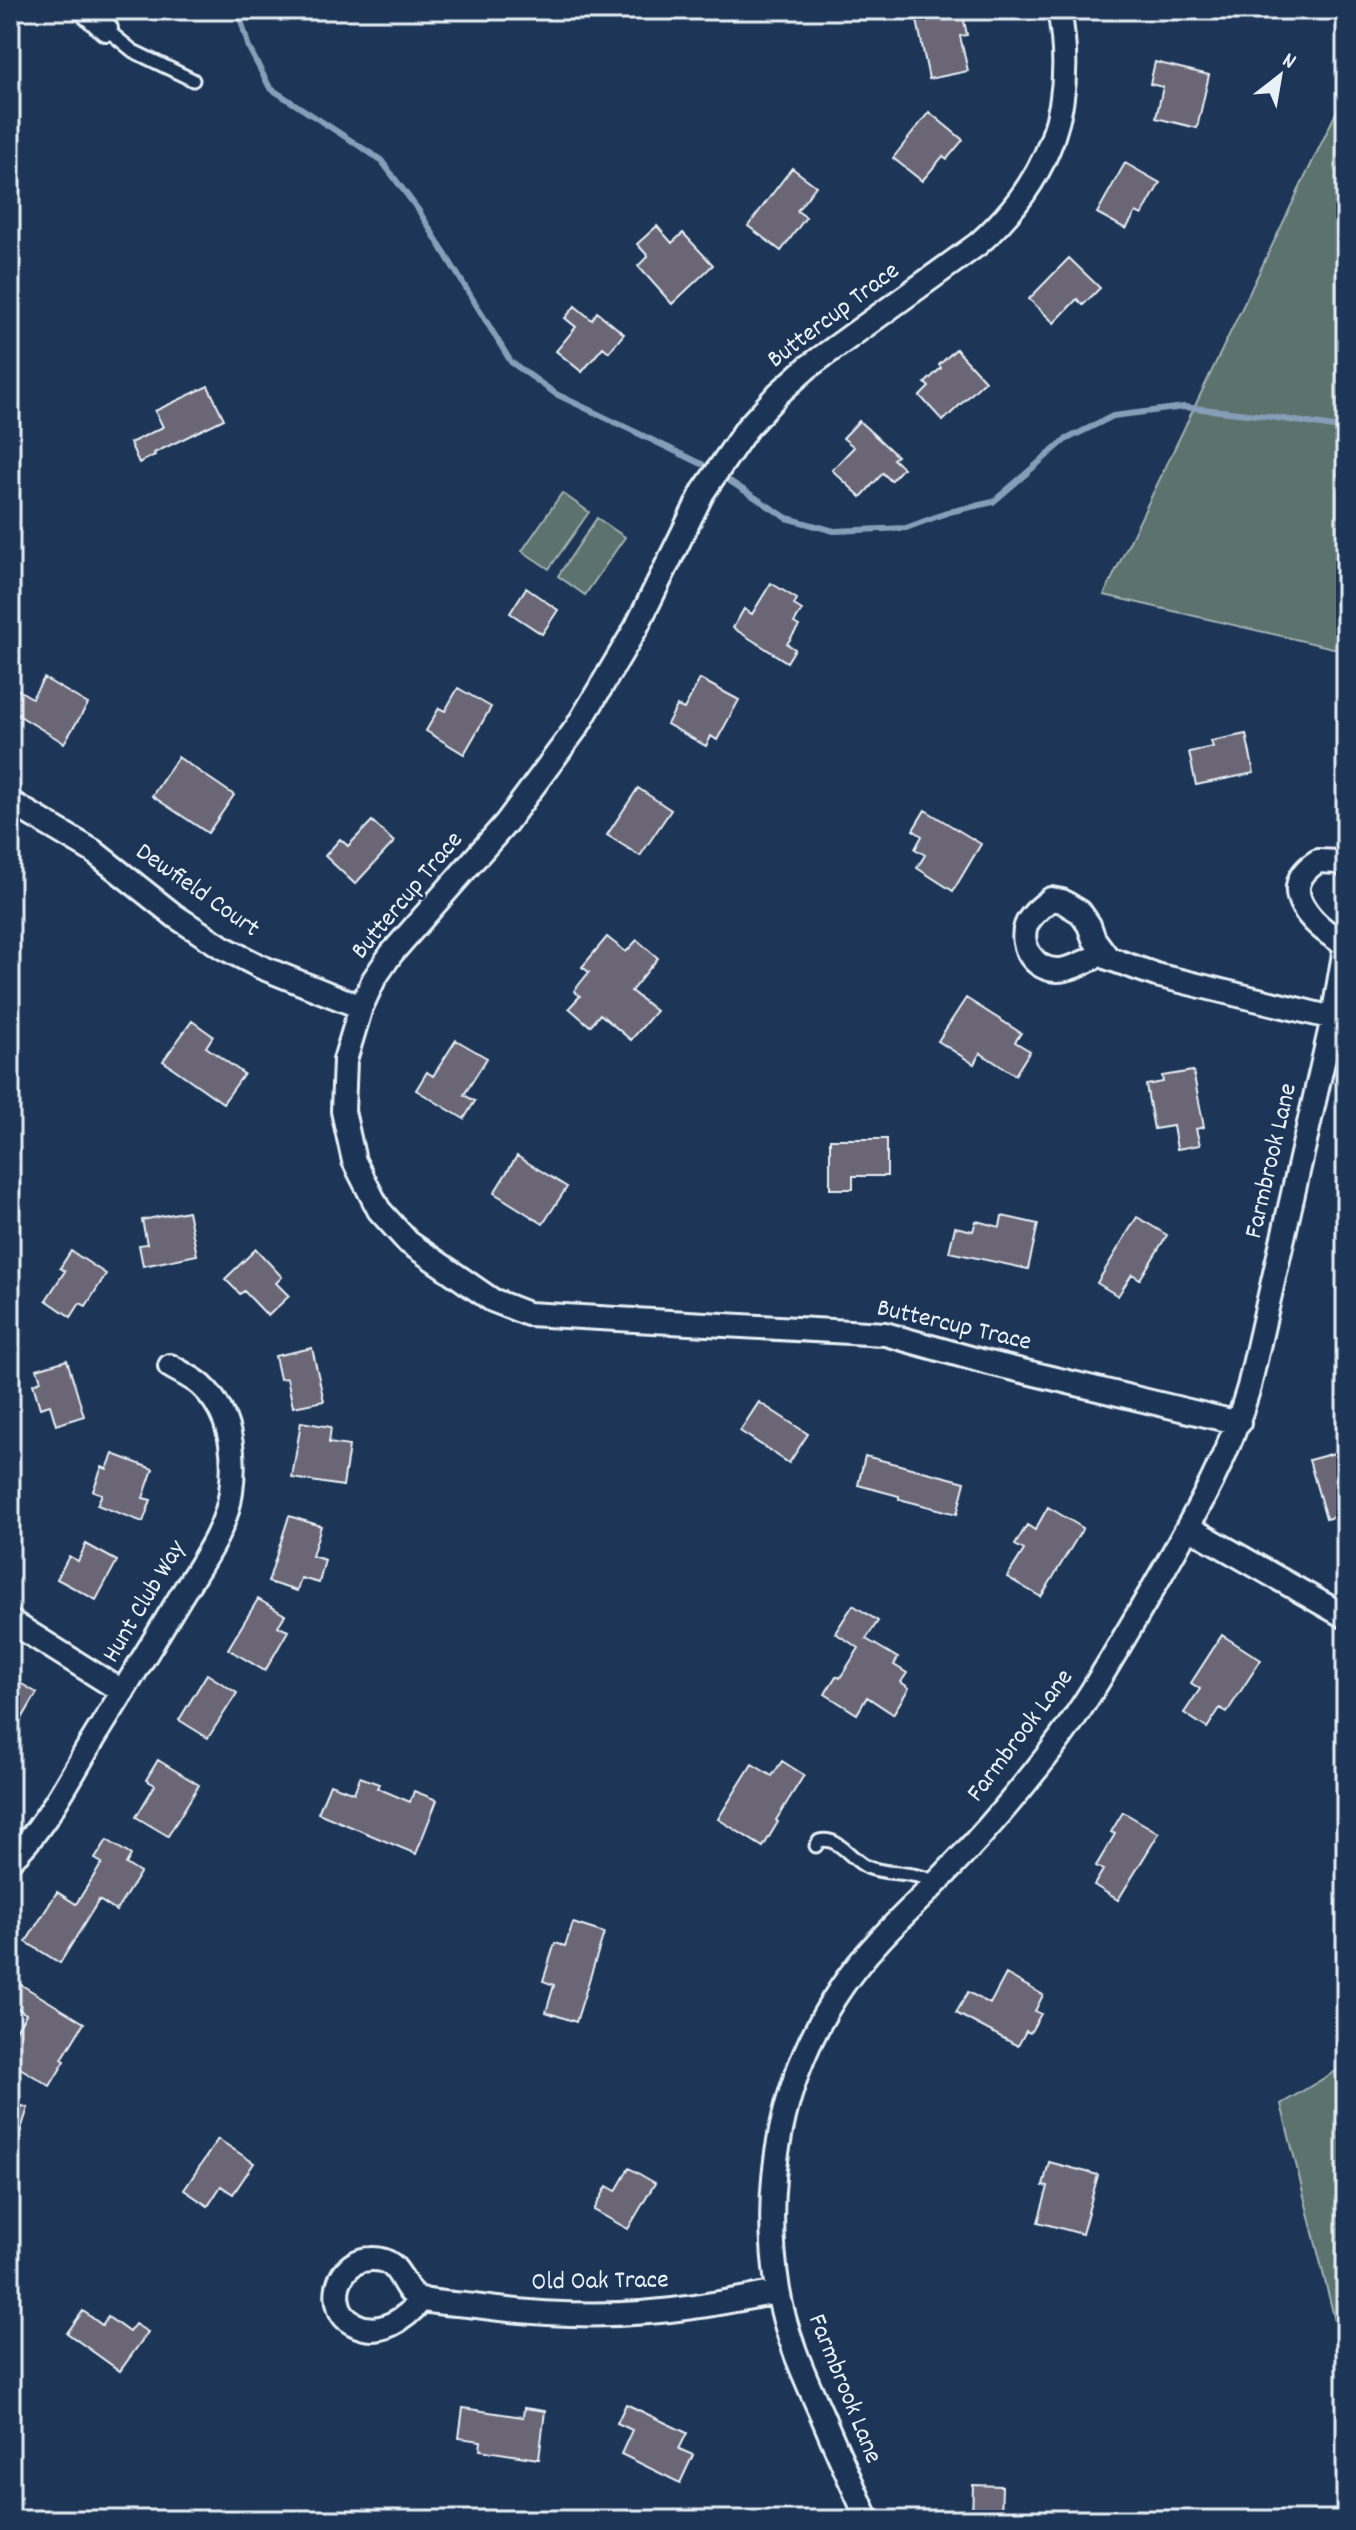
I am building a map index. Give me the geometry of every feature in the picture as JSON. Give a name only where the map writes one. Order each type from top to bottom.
[{"type":"street","points":[[85,10],[106,29]]},
{"type":"street","name":"Buttercup Trace","points":[[1059,10],[1066,70],[1062,106],[1053,140],[1038,173],[1019,202],[978,244],[808,367],[747,428],[703,492],[636,628],[577,727],[506,823],[391,954],[374,979],[361,1007],[345,1060],[343,1111],[354,1161],[379,1210],[408,1242],[492,1300],[528,1314],[885,1334],[985,1362],[1239,1423]]},
{"type":"street","name":"Dewfield Court","points":[[10,802],[93,851],[175,916],[222,947],[261,967],[361,1007]]},
{"type":"street","name":"Farmbrook Lane","points":[[868,2520],[800,2367],[778,2292],[771,2223],[775,2153],[790,2092],[817,2027],[868,1952],[977,1841],[1052,1750],[1107,1667],[1219,1470],[1239,1423],[1249,1387],[1333,1018],[1346,943],[1326,933],[1301,905],[1297,892],[1301,878],[1318,861],[1339,862],[1346,866]]},
{"type":"street","points":[[1104,953],[1108,958],[1156,975],[1333,1018]]},
{"type":"street","name":"Hunt Club Way","points":[[10,1860],[31,1840],[223,1522],[231,1493],[232,1450],[223,1414],[201,1385],[170,1366]]},
{"type":"street","points":[[1188,1527],[1346,1617]]},
{"type":"street","points":[[10,1621],[123,1692]]},
{"type":"street","name":"Old Oak Trace","points":[[422,2299],[515,2311],[600,2314],[691,2308],[778,2292]]},
{"type":"lane","points":[[106,29],[133,51],[193,80]]},
{"type":"lane","points":[[816,1846],[826,1839],[837,1843],[866,1866],[881,1872],[913,1875],[937,1882]]},
{"type":"green space","points":[[1346,97],[1346,651],[1104,595]]},
{"type":"green space","points":[[562,493],[589,512],[549,569],[522,551]]},
{"type":"green space","points":[[597,518],[625,537],[585,595],[558,576]]},
{"type":"green space","points":[[1346,2065],[1346,2365],[1281,2104]]},
{"type":"building","points":[[962,11],[967,35],[960,36],[968,71],[929,79],[917,20]]},
{"type":"building","points":[[1155,62],[1209,75],[1197,128],[1156,118],[1163,87],[1150,84]]},
{"type":"building","points":[[929,112],[963,140],[947,159],[943,156],[922,181],[893,158]]},
{"type":"building","points":[[1125,163],[1160,183],[1142,215],[1136,212],[1126,229],[1097,213]]},
{"type":"building","points":[[792,168],[816,186],[797,211],[806,217],[781,251],[748,226]]},
{"type":"building","points":[[657,226],[672,243],[683,233],[713,265],[672,304],[638,266],[648,256],[637,244]]},
{"type":"building","points":[[1069,258],[1100,288],[1083,305],[1077,299],[1054,323],[1029,299]]},
{"type":"building","points":[[575,306],[592,320],[597,312],[624,334],[609,352],[603,347],[582,372],[556,351],[576,327],[565,318]]},
{"type":"building","points":[[956,349],[985,381],[943,421],[920,396],[929,387],[925,383]]},
{"type":"building","points":[[208,386],[224,419],[139,463],[130,443],[163,427],[155,411]]},
{"type":"building","points":[[859,421],[897,456],[893,459],[903,468],[891,481],[883,473],[861,497],[832,470],[854,447],[843,438]]},
{"type":"building","points":[[771,583],[797,599],[794,605],[802,610],[794,623],[799,626],[787,644],[795,649],[787,662],[733,628],[744,609],[752,614]]},
{"type":"building","points":[[526,588],[558,610],[542,634],[510,613]]},
{"type":"building","points":[[44,678],[88,704],[64,743],[10,710],[10,697],[15,688],[32,698]]},
{"type":"building","points":[[700,679],[739,700],[717,740],[711,736],[706,746],[667,724],[677,706],[684,709]]},
{"type":"building","points":[[458,688],[491,707],[464,754],[426,731],[439,708],[445,711]]},
{"type":"building","points":[[1246,734],[1254,773],[1196,785],[1189,752],[1213,747],[1211,741]]},
{"type":"building","points":[[178,757],[234,795],[208,833],[152,796]]},
{"type":"building","points":[[638,788],[671,810],[640,856],[607,835]]},
{"type":"building","points":[[925,810],[981,844],[953,891],[917,868],[925,855],[915,849],[922,836],[913,830]]},
{"type":"building","points":[[372,821],[394,842],[355,884],[325,856],[340,839],[348,846]]},
{"type":"building","points":[[607,937],[626,952],[637,940],[658,958],[631,991],[656,1011],[631,1040],[600,1014],[590,1026],[569,1008],[580,996],[574,991],[589,972],[582,967]]},
{"type":"building","points":[[966,998],[1021,1033],[1015,1042],[1030,1051],[1015,1075],[980,1053],[974,1064],[938,1041]]},
{"type":"building","points":[[192,1021],[213,1036],[206,1047],[244,1074],[223,1103],[163,1061]]},
{"type":"building","points":[[456,1040],[487,1058],[464,1095],[475,1101],[464,1119],[416,1090],[427,1072],[433,1076]]},
{"type":"building","points":[[1193,1071],[1204,1127],[1196,1129],[1200,1145],[1177,1149],[1173,1126],[1154,1129],[1146,1085],[1163,1082],[1162,1076]]},
{"type":"building","points":[[830,1139],[887,1139],[887,1176],[853,1176],[853,1189],[830,1189]]},
{"type":"building","points":[[517,1156],[567,1187],[543,1224],[494,1193]]},
{"type":"building","points":[[188,1211],[197,1255],[143,1266],[139,1245],[147,1244],[142,1220]]},
{"type":"building","points":[[1002,1216],[1038,1224],[1028,1269],[949,1252],[955,1227],[973,1231],[976,1221],[1000,1227]]},
{"type":"building","points":[[1137,1217],[1167,1235],[1140,1279],[1132,1274],[1118,1296],[1097,1283]]},
{"type":"building","points":[[256,1249],[282,1277],[276,1283],[289,1296],[268,1316],[244,1291],[240,1294],[225,1279]]},
{"type":"building","points":[[71,1251],[106,1274],[86,1306],[80,1303],[71,1317],[46,1300],[65,1271],[60,1268]]},
{"type":"building","points":[[312,1348],[324,1401],[293,1407],[287,1378],[280,1379],[275,1356]]},
{"type":"building","points":[[67,1360],[84,1416],[56,1425],[50,1405],[40,1408],[33,1384],[41,1381],[37,1369]]},
{"type":"building","points":[[759,1402],[808,1434],[789,1463],[740,1431]]},
{"type":"building","points":[[301,1422],[331,1427],[329,1443],[349,1446],[343,1486],[292,1478]]},
{"type":"building","points":[[1342,1451],[1346,1464],[1346,1514],[1326,1519],[1309,1460]]},
{"type":"building","points":[[113,1454],[153,1469],[143,1498],[151,1500],[143,1522],[97,1505],[102,1494],[93,1491],[102,1467],[107,1469]]},
{"type":"building","points":[[865,1456],[965,1482],[957,1514],[858,1485]]},
{"type":"building","points":[[1048,1507],[1083,1528],[1041,1597],[1007,1577],[1024,1550],[1015,1545],[1027,1525],[1035,1530]]},
{"type":"building","points":[[289,1516],[321,1526],[312,1556],[325,1560],[319,1583],[301,1578],[297,1591],[268,1582]]},
{"type":"building","points":[[86,1544],[117,1561],[96,1600],[57,1579],[69,1556],[78,1561]]},
{"type":"building","points":[[258,1599],[285,1615],[278,1626],[288,1631],[265,1671],[228,1649]]},
{"type":"building","points":[[853,1605],[878,1621],[866,1639],[898,1658],[894,1665],[907,1673],[901,1682],[909,1688],[893,1714],[867,1697],[857,1714],[825,1694],[836,1676],[840,1678],[859,1648],[835,1633]]},
{"type":"building","points":[[1222,1635],[1261,1660],[1227,1712],[1220,1708],[1207,1728],[1184,1713],[1200,1689],[1191,1683]]},
{"type":"building","points":[[207,1674],[237,1693],[208,1738],[179,1720]]},
{"type":"building","points":[[10,1677],[37,1693],[10,1739]]},
{"type":"building","points":[[158,1760],[199,1785],[168,1836],[136,1817],[155,1785],[146,1780]]},
{"type":"building","points":[[782,1761],[804,1775],[763,1847],[718,1819],[752,1764],[772,1776]]},
{"type":"building","points":[[360,1777],[410,1802],[414,1791],[437,1800],[416,1854],[318,1813],[330,1784],[354,1793]]},
{"type":"building","points":[[1123,1812],[1159,1833],[1118,1900],[1094,1885],[1103,1870],[1096,1866],[1115,1834],[1111,1832]]},
{"type":"building","points":[[107,1840],[131,1855],[126,1864],[140,1873],[116,1911],[99,1900],[60,1963],[26,1942],[57,1892],[76,1904],[102,1863],[95,1859]]},
{"type":"building","points":[[573,1923],[604,1933],[576,2022],[546,2012],[554,1985],[543,1981],[555,1943],[565,1946]]},
{"type":"building","points":[[1006,1974],[1043,1995],[1035,2011],[1041,2014],[1018,2046],[956,2013],[968,1992],[990,2004]]},
{"type":"building","points":[[20,1984],[84,2023],[50,2086],[10,2062],[10,2040],[26,2014],[10,2004]]},
{"type":"building","points":[[10,2102],[28,2108],[13,2154],[10,2153]]},
{"type":"building","points":[[218,2139],[254,2163],[233,2194],[221,2186],[208,2206],[184,2190]]},
{"type":"building","points":[[1049,2162],[1098,2175],[1082,2234],[1038,2222],[1048,2187],[1043,2186]]},
{"type":"building","points":[[629,2168],[655,2183],[628,2229],[594,2210],[607,2186],[616,2191]]},
{"type":"building","points":[[83,2311],[102,2325],[108,2317],[129,2332],[135,2324],[148,2332],[120,2371],[67,2333]]},
{"type":"building","points":[[626,2404],[687,2433],[679,2449],[693,2455],[680,2483],[621,2454],[632,2430],[617,2423]]},
{"type":"building","points":[[463,2408],[523,2417],[524,2408],[545,2411],[539,2459],[480,2450],[481,2441],[459,2438]]},
{"type":"building","points":[[973,2485],[1002,2486],[1001,2520],[972,2520]]},
{"type":"waterway","points":[[238,10],[249,48],[270,88],[381,160],[419,211],[511,362],[556,394],[702,464]]},
{"type":"waterway","points":[[725,478],[787,518],[834,531],[906,528],[949,512],[993,502],[1065,440],[1113,416],[1184,407],[1346,429]]}]
